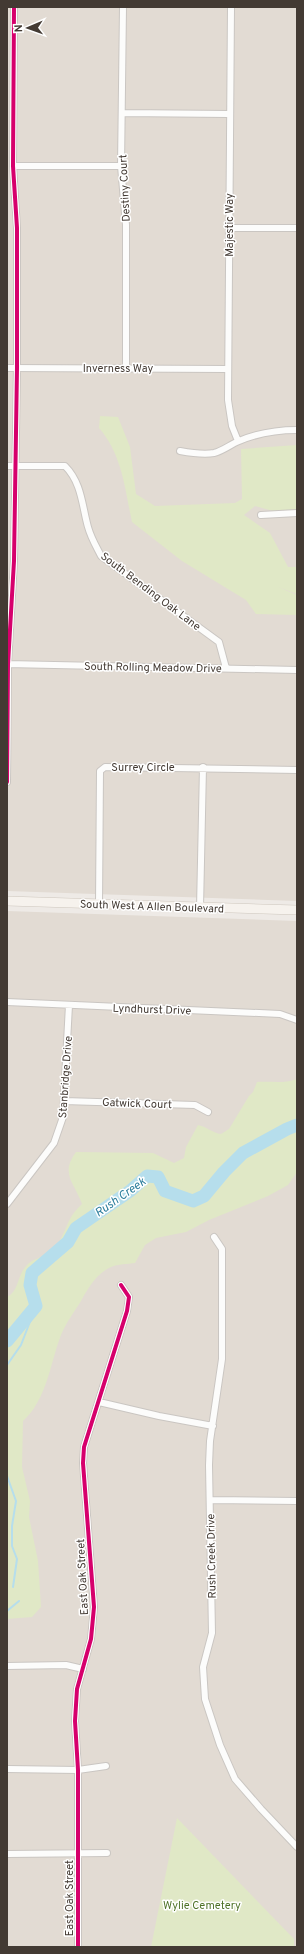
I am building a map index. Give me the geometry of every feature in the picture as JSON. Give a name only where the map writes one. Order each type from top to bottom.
[{"type":"street","points":[[7,782],[8,664],[14,561],[17,368],[17,228],[10,75],[14,7]]},
{"type":"street","name":"Destiny Court","points":[[123,7],[121,166],[126,225],[126,368]]},
{"type":"street","name":"Majestic Way","points":[[231,7],[228,369],[229,413],[238,441]]},
{"type":"street","points":[[122,113],[229,114]]},
{"type":"street","points":[[13,166],[121,166]]},
{"type":"street","points":[[229,228],[297,228]]},
{"type":"street","name":"Inverness Way","points":[[7,368],[228,369]]},
{"type":"street","points":[[180,451],[198,454],[215,453],[238,441],[262,433],[281,430],[297,430]]},
{"type":"street","points":[[7,466],[15,466]]},
{"type":"street","name":"South Bending Oak Lane","points":[[15,466],[65,466],[73,474],[80,491],[88,527],[93,542],[101,556],[219,642],[226,668]]},
{"type":"street","points":[[261,515],[297,514]]},
{"type":"street","points":[[7,561],[14,561]]},
{"type":"street","name":"South Rolling Meadow Drive","points":[[8,664],[297,670]]},
{"type":"street","name":"Surrey Circle","points":[[99,905],[100,771],[105,767],[297,770]]},
{"type":"street","points":[[200,908],[203,768]]},
{"type":"street","name":"South West A Allen Boulevard","points":[[7,901],[297,910]]},
{"type":"street","name":"Lyndhurst Drive","points":[[7,1002],[280,1014],[297,1020]]},
{"type":"street","name":"Stanbridge Drive","points":[[7,1204],[54,1143],[63,1117],[69,1005]]},
{"type":"street","name":"Gatwick Court","points":[[64,1101],[195,1105],[208,1112]]},
{"type":"street","name":"Rush Creek Drive","points":[[214,1238],[222,1249],[222,1359],[209,1465],[212,1633],[203,1667],[205,1699],[220,1745],[235,1779],[261,1810],[297,1847]]},
{"type":"street","name":"East Oak Street","points":[[78,1947],[78,1770],[76,1708],[77,1689],[91,1639],[94,1607],[83,1463],[84,1447],[127,1311],[129,1297],[121,1285]]},
{"type":"street","points":[[98,1402],[159,1416],[213,1426]]},
{"type":"street","points":[[210,1500],[297,1501]]},
{"type":"street","points":[[7,1666],[66,1665],[82,1669]]},
{"type":"street","points":[[7,1769],[78,1770],[106,1766]]},
{"type":"street","points":[[7,1854],[107,1853]]},
{"type":"shaded area","points":[[7,7],[297,7],[297,901],[7,891]]},
{"type":"shaded area","points":[[7,911],[297,921],[297,1947],[7,1947]]},
{"type":"green space","points":[[100,416],[118,417],[130,447],[136,494],[155,506],[235,503],[242,499],[241,449],[297,445],[297,511],[273,511],[255,506],[244,515],[270,533],[288,567],[297,567],[297,594],[278,587],[297,595],[297,615],[256,614],[246,600],[182,561],[132,522],[122,472],[113,449],[99,428]]},
{"type":"green space","points":[[297,1079],[297,1172],[288,1185],[268,1196],[209,1220],[186,1232],[156,1238],[145,1245],[135,1263],[117,1265],[101,1273],[90,1286],[65,1326],[57,1346],[43,1392],[38,1402],[23,1421],[22,1467],[30,1501],[29,1517],[38,1561],[41,1607],[32,1617],[7,1619],[7,1297],[14,1291],[26,1266],[49,1252],[58,1244],[72,1216],[82,1204],[70,1178],[69,1166],[71,1160],[76,1152],[153,1153],[174,1163],[184,1158],[186,1147],[198,1125],[221,1134],[229,1129],[253,1092],[257,1082],[282,1082]]},
{"type":"green space","name":"Wylie Cemetery","points":[[177,1818],[294,1939],[294,1947],[151,1947]]},
{"type":"waterway","name":"Rush Creek","points":[[7,1341],[36,1306],[30,1285],[32,1273],[68,1242],[76,1228],[130,1191],[147,1176],[158,1177],[165,1191],[193,1201],[204,1196],[224,1172],[243,1153],[297,1125]]},
{"type":"waterway","points":[[7,1365],[21,1345],[36,1306]]},
{"type":"waterway","points":[[7,1476],[16,1501],[12,1526],[12,1546],[17,1559],[13,1587]]},
{"type":"waterway","points":[[7,1611],[19,1601]]},
{"type":"cycle path","points":[[7,782],[8,664],[14,561],[17,368],[17,228],[13,166],[14,7]]},
{"type":"cycle path","points":[[78,1947],[78,1770],[75,1721],[77,1689],[91,1639],[94,1607],[83,1463],[84,1447],[127,1311],[129,1297],[121,1285]]}]
